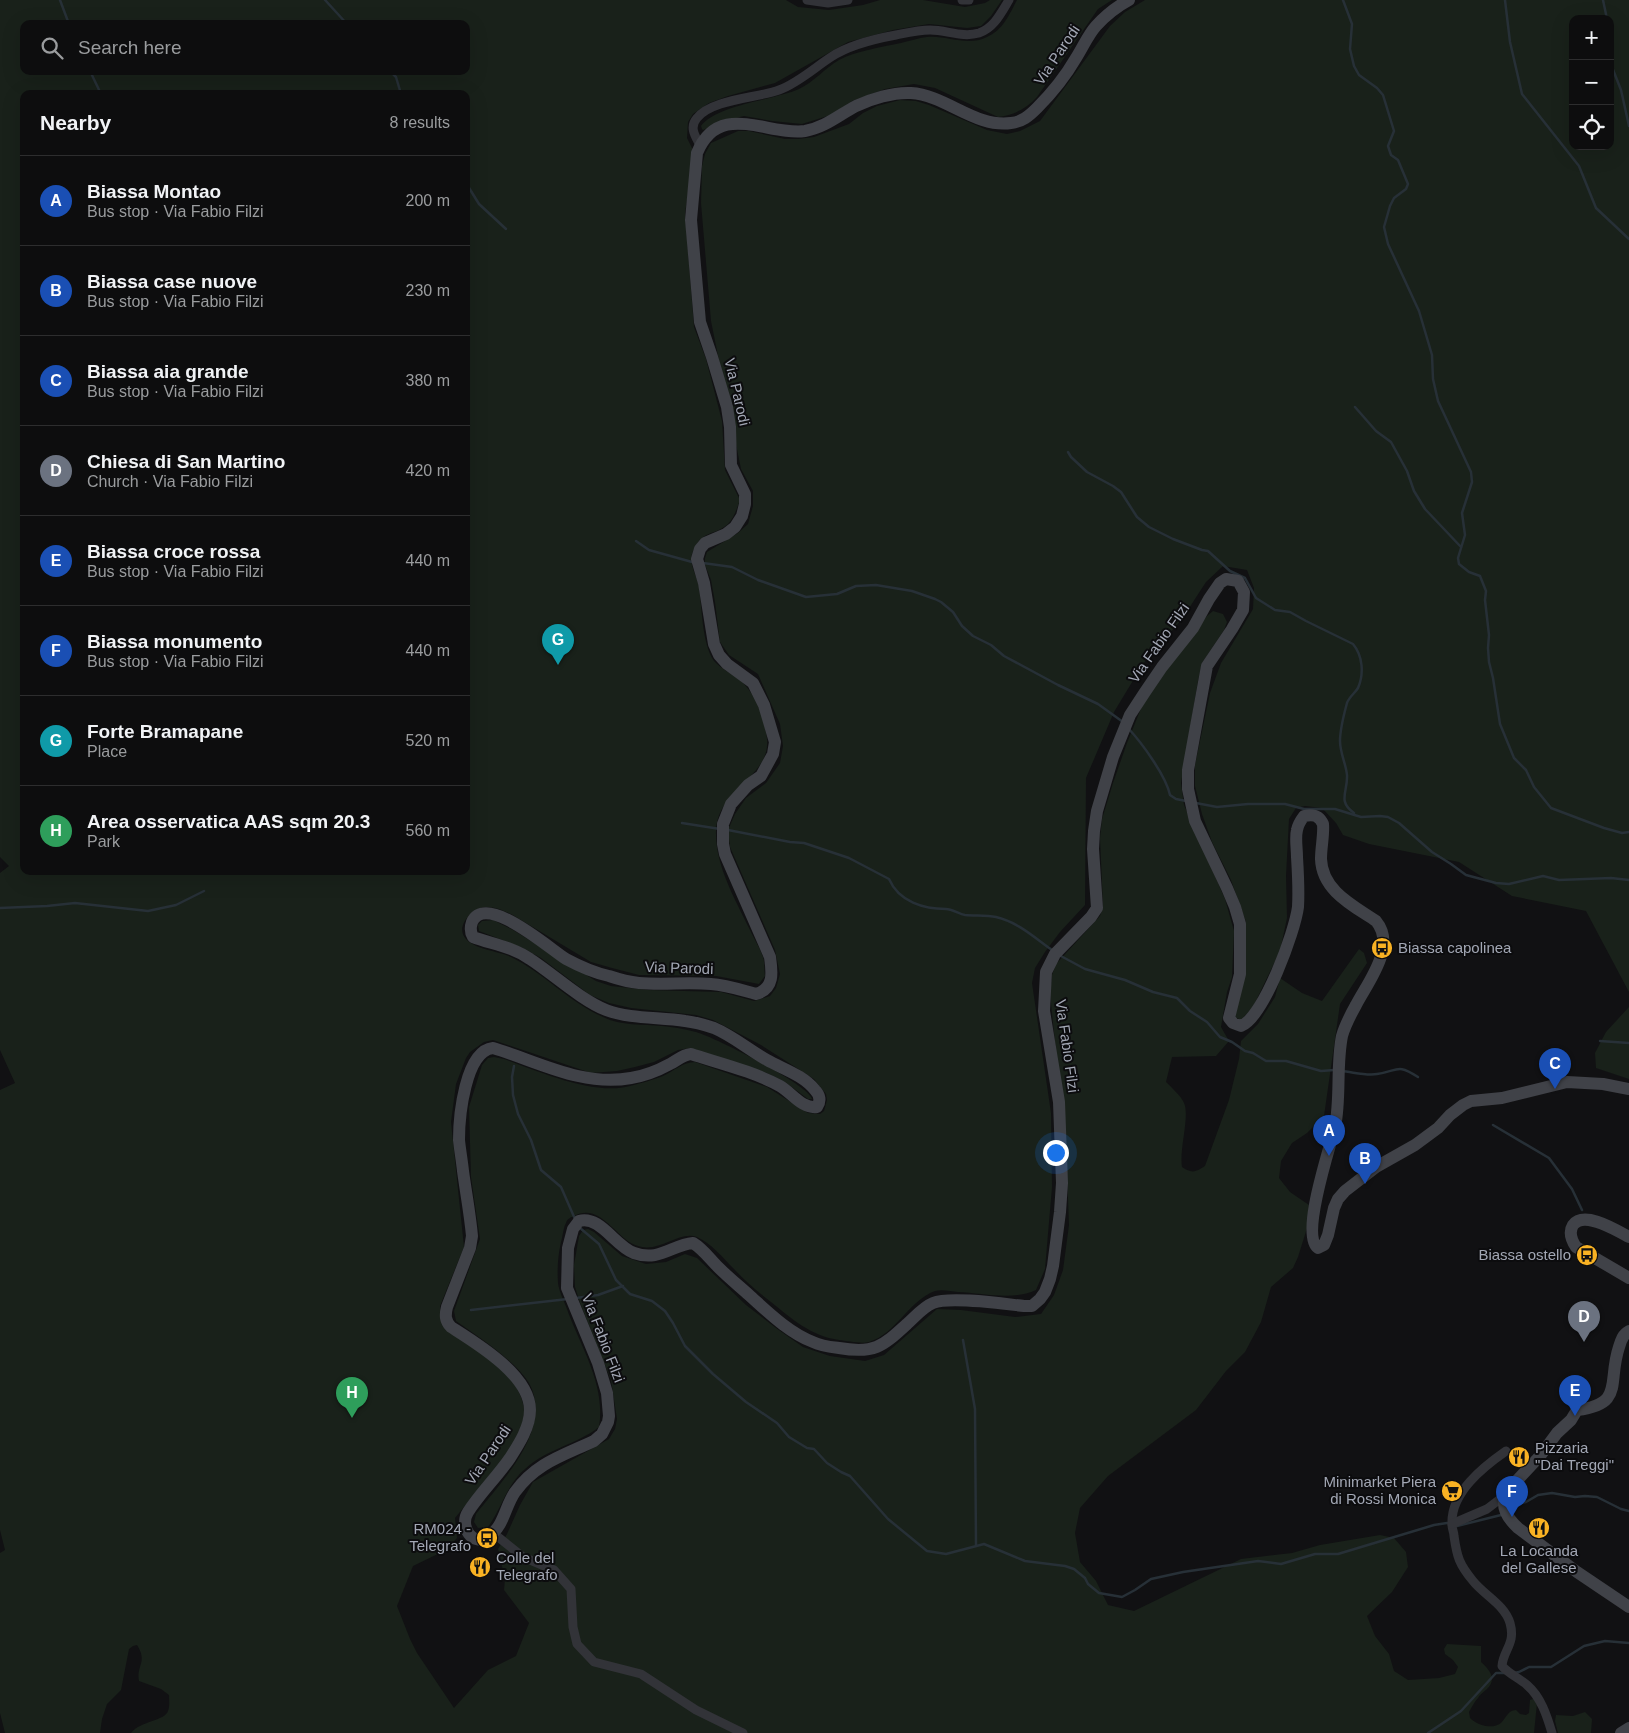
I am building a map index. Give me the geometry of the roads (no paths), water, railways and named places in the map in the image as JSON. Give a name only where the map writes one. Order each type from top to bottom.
[{"type":"street","points":[[807,0],[828,3],[848,0]]},
{"type":"street","points":[[962,0],[968,0]]},
{"type":"street","points":[[700,145],[692,130],[693,124],[699,115],[711,109],[726,103],[780,90],[809,73],[832,56],[850,48],[894,35],[930,30],[959,35],[980,33],[994,22],[1009,0]]},
{"type":"street","name":"Via Parodi","points":[[494,1533],[478,1540],[467,1533],[464,1519],[468,1511],[501,1471],[519,1443],[528,1425],[530,1409],[524,1391],[508,1368],[479,1345],[451,1327],[447,1323],[446,1317],[447,1307],[470,1248],[472,1236],[459,1140],[461,1108],[470,1071],[477,1056],[484,1050],[493,1048],[568,1074],[606,1080],[630,1078],[647,1073],[671,1063],[681,1056],[691,1054],[768,1080],[782,1087],[809,1106],[815,1107],[820,1103],[816,1090],[795,1074],[767,1060],[714,1028],[691,1022],[660,1017],[624,1015],[606,1010],[589,1002],[529,958],[513,949],[473,937],[470,930],[472,922],[479,915],[489,913],[499,915],[566,959],[606,976],[637,983],[710,984],[728,986],[756,994],[765,989],[771,980],[770,957],[725,854],[722,834],[723,824],[731,804],[748,785],[762,776],[776,742],[764,705],[753,683],[727,664],[719,655],[714,644],[704,583],[697,559],[704,543],[735,528],[746,504],[745,494],[731,465],[730,427],[726,407],[700,322],[691,220],[697,153],[700,145],[711,133],[735,123],[755,124],[780,130],[804,131],[825,124],[856,106],[869,101],[910,93],[928,96],[990,122],[1004,124],[1019,122],[1028,116],[1056,89],[1095,27],[1116,7],[1129,0]]},
{"type":"street","name":"Via Fabio Filzi","points":[[494,1533],[500,1525],[513,1494],[534,1471],[594,1441],[602,1434],[608,1422],[607,1393],[598,1363],[570,1298],[568,1288],[568,1248],[573,1229],[579,1221],[588,1220],[596,1223],[623,1248],[642,1255],[658,1255],[693,1243],[779,1320],[802,1337],[814,1343],[827,1346],[865,1351],[873,1349],[888,1341],[919,1313],[934,1303],[950,1300],[1032,1306],[1040,1300],[1045,1292],[1053,1266],[1062,1183],[1059,1102],[1044,1011],[1046,972],[1055,954],[1098,908],[1093,849],[1097,810],[1113,757],[1130,715],[1158,673],[1193,628],[1222,580],[1230,578],[1238,581],[1243,587],[1245,603],[1241,615],[1207,666],[1188,770],[1188,789],[1195,821],[1228,888],[1240,924],[1240,974],[1229,1018],[1233,1023],[1241,1026],[1251,1020],[1258,1012],[1279,966],[1295,923],[1299,882],[1296,835],[1298,826],[1304,816],[1311,814],[1317,816],[1324,824],[1321,859],[1323,870],[1333,890],[1341,898],[1376,921],[1384,938],[1382,953],[1377,965],[1342,1036],[1335,1126],[1321,1174],[1313,1218],[1312,1236],[1314,1244],[1321,1248],[1326,1242],[1334,1208],[1338,1199],[1345,1191],[1376,1167],[1438,1128],[1450,1115],[1471,1101],[1502,1098],[1567,1082],[1604,1084],[1629,1089]]},
{"type":"street","points":[[1629,1237],[1584,1218],[1573,1225],[1570,1234],[1576,1247],[1629,1278]]},
{"type":"street","points":[[1452,1524],[1487,1509],[1504,1496],[1540,1456],[1557,1433],[1571,1420],[1577,1410],[1590,1408],[1607,1400],[1612,1389],[1614,1366],[1618,1351],[1625,1334],[1629,1331]]},
{"type":"street","points":[[1506,1451],[1488,1463],[1462,1492],[1455,1507],[1452,1524],[1456,1553],[1473,1580],[1498,1604],[1509,1620],[1512,1628],[1510,1644],[1502,1666],[1528,1685],[1540,1701],[1547,1714],[1552,1733]]},
{"type":"street","points":[[1504,1496],[1504,1508],[1509,1520],[1577,1572],[1629,1607]]},
{"type":"street","points":[[494,1533],[523,1557],[554,1570],[571,1589],[573,1627],[577,1644],[594,1662],[641,1674],[696,1710],[743,1733]]},
{"type":"street","points":[[1621,1733],[1629,1728]]},
{"type":"waterway","points":[[60,0],[68,20]]},
{"type":"waterway","points":[[325,0],[343,20]]},
{"type":"waterway","points":[[1343,0],[1352,24],[1350,49],[1354,66],[1359,75],[1377,88],[1383,95],[1394,131],[1388,146],[1391,155],[1398,160],[1408,184],[1406,189],[1394,198],[1390,206],[1384,227],[1388,244],[1419,311],[1432,355],[1433,379],[1438,401],[1471,472],[1472,482],[1462,513],[1465,535],[1458,558],[1459,564],[1469,572],[1480,576],[1486,591],[1489,662],[1500,724],[1514,758],[1526,770],[1534,787],[1551,808],[1604,828],[1622,833],[1629,832]]},
{"type":"waterway","points":[[1505,0],[1510,42],[1522,94],[1579,166],[1596,208],[1629,239]]},
{"type":"waterway","points":[[1603,0],[1606,15]]},
{"type":"waterway","points":[[1614,72],[1621,90],[1629,126]]},
{"type":"waterway","points":[[92,75],[99,90]]},
{"type":"waterway","points":[[394,75],[400,90]]},
{"type":"waterway","points":[[470,189],[479,204],[506,229]]},
{"type":"waterway","points":[[1355,407],[1376,431],[1391,442],[1407,471],[1414,491],[1425,509],[1461,547]]},
{"type":"waterway","points":[[1068,452],[1087,472],[1121,492],[1137,517],[1149,527],[1173,539],[1208,551],[1230,571],[1245,578],[1256,598],[1275,610],[1290,612],[1353,644],[1361,660],[1361,677],[1358,688],[1347,703],[1341,727],[1340,741],[1347,775],[1345,800],[1349,809],[1354,813]]},
{"type":"waterway","points":[[636,541],[649,550],[692,562]]},
{"type":"waterway","points":[[703,563],[732,567],[758,580],[806,597],[837,594],[856,586],[876,585],[912,591],[935,599],[953,612],[962,626],[973,636],[991,645],[1004,656],[1098,704],[1123,722]]},
{"type":"waterway","points":[[1128,728],[1153,760],[1168,787],[1170,795],[1176,799],[1186,801]]},
{"type":"waterway","points":[[1196,803],[1217,807],[1248,804],[1285,804],[1304,809],[1335,809],[1361,817],[1388,817],[1399,823],[1432,852],[1466,875],[1496,883],[1509,884],[1543,876],[1559,880],[1611,878],[1629,880]]},
{"type":"waterway","points":[[682,823],[720,829]]},
{"type":"waterway","points":[[728,830],[804,843],[849,858],[889,879],[893,887],[913,903],[929,908],[948,909],[965,915],[992,916],[1004,919],[1026,931],[1052,950]]},
{"type":"waterway","points":[[0,908],[75,903],[148,911],[176,905],[204,891]]},
{"type":"waterway","points":[[1059,955],[1085,969],[1125,980],[1153,992],[1177,998],[1190,1011],[1207,1022],[1220,1037],[1266,1061],[1286,1061],[1321,1071],[1334,1070]]},
{"type":"waterway","points":[[1600,1041],[1629,1043]]},
{"type":"waterway","points":[[514,1066],[512,1077],[513,1095],[518,1114],[531,1140],[541,1170],[561,1187],[575,1219]]},
{"type":"waterway","points":[[1341,1071],[1373,1074],[1401,1069],[1418,1077]]},
{"type":"waterway","points":[[1493,1125],[1549,1158],[1572,1189],[1582,1210]]},
{"type":"waterway","points":[[580,1228],[599,1244],[616,1280],[630,1294],[652,1301],[665,1311],[685,1346],[713,1374],[746,1402],[777,1423],[789,1437],[807,1448],[814,1449],[827,1463],[850,1476],[888,1519],[927,1551],[946,1554],[984,1544],[1025,1561],[1065,1566],[1074,1569],[1099,1593],[1122,1597],[1151,1579],[1183,1572],[1258,1561],[1281,1564],[1315,1554],[1338,1554],[1434,1525],[1447,1523]]},
{"type":"waterway","points":[[576,1298],[598,1295],[623,1286]]},
{"type":"waterway","points":[[471,1310],[568,1299]]},
{"type":"waterway","points":[[963,1340],[975,1409],[976,1546]]},
{"type":"waterway","points":[[1508,1506],[1526,1502],[1538,1495],[1552,1493],[1575,1497],[1597,1497],[1629,1511]]},
{"type":"waterway","points":[[1457,1526],[1501,1515]]},
{"type":"waterway","points":[[1514,1673],[1529,1667],[1551,1667],[1584,1646],[1605,1641],[1629,1643]]},
{"type":"waterway","points":[[1428,1733],[1461,1711],[1496,1673],[1506,1673]]},
{"type":"place","name":"Forte Bramapane","points":[[558,665]]},
{"type":"place","name":"Biassa capolinea","points":[[1382,948]]},
{"type":"place","name":"Biassa aia grande","points":[[1555,1089]]},
{"type":"place","name":"Biassa Montao","points":[[1329,1156]]},
{"type":"place","name":"Biassa case nuove","points":[[1365,1184]]},
{"type":"place","name":"Biassa ostello","points":[[1587,1255]]},
{"type":"place","name":"Chiesa di San Martino","points":[[1584,1342]]},
{"type":"place","name":"Biassa croce rossa","points":[[1575,1416]]},
{"type":"place","name":"Area osservatica AAS sqm 20.3","points":[[352,1418]]},
{"type":"place","name":"Pizzaria \"Dai Treggi\"","points":[[1519,1457]]},
{"type":"place","name":"Minimarket Piera di Rossi Monica","points":[[1452,1491]]},
{"type":"place","name":"Biassa monumento","points":[[1512,1517]]},
{"type":"place","name":"La Locanda del Gallese","points":[[1539,1528]]},
{"type":"place","name":"RM024 - Telegrafo","points":[[487,1538]]},
{"type":"place","name":"Colle del Telegrafo","points":[[480,1567]]}]
